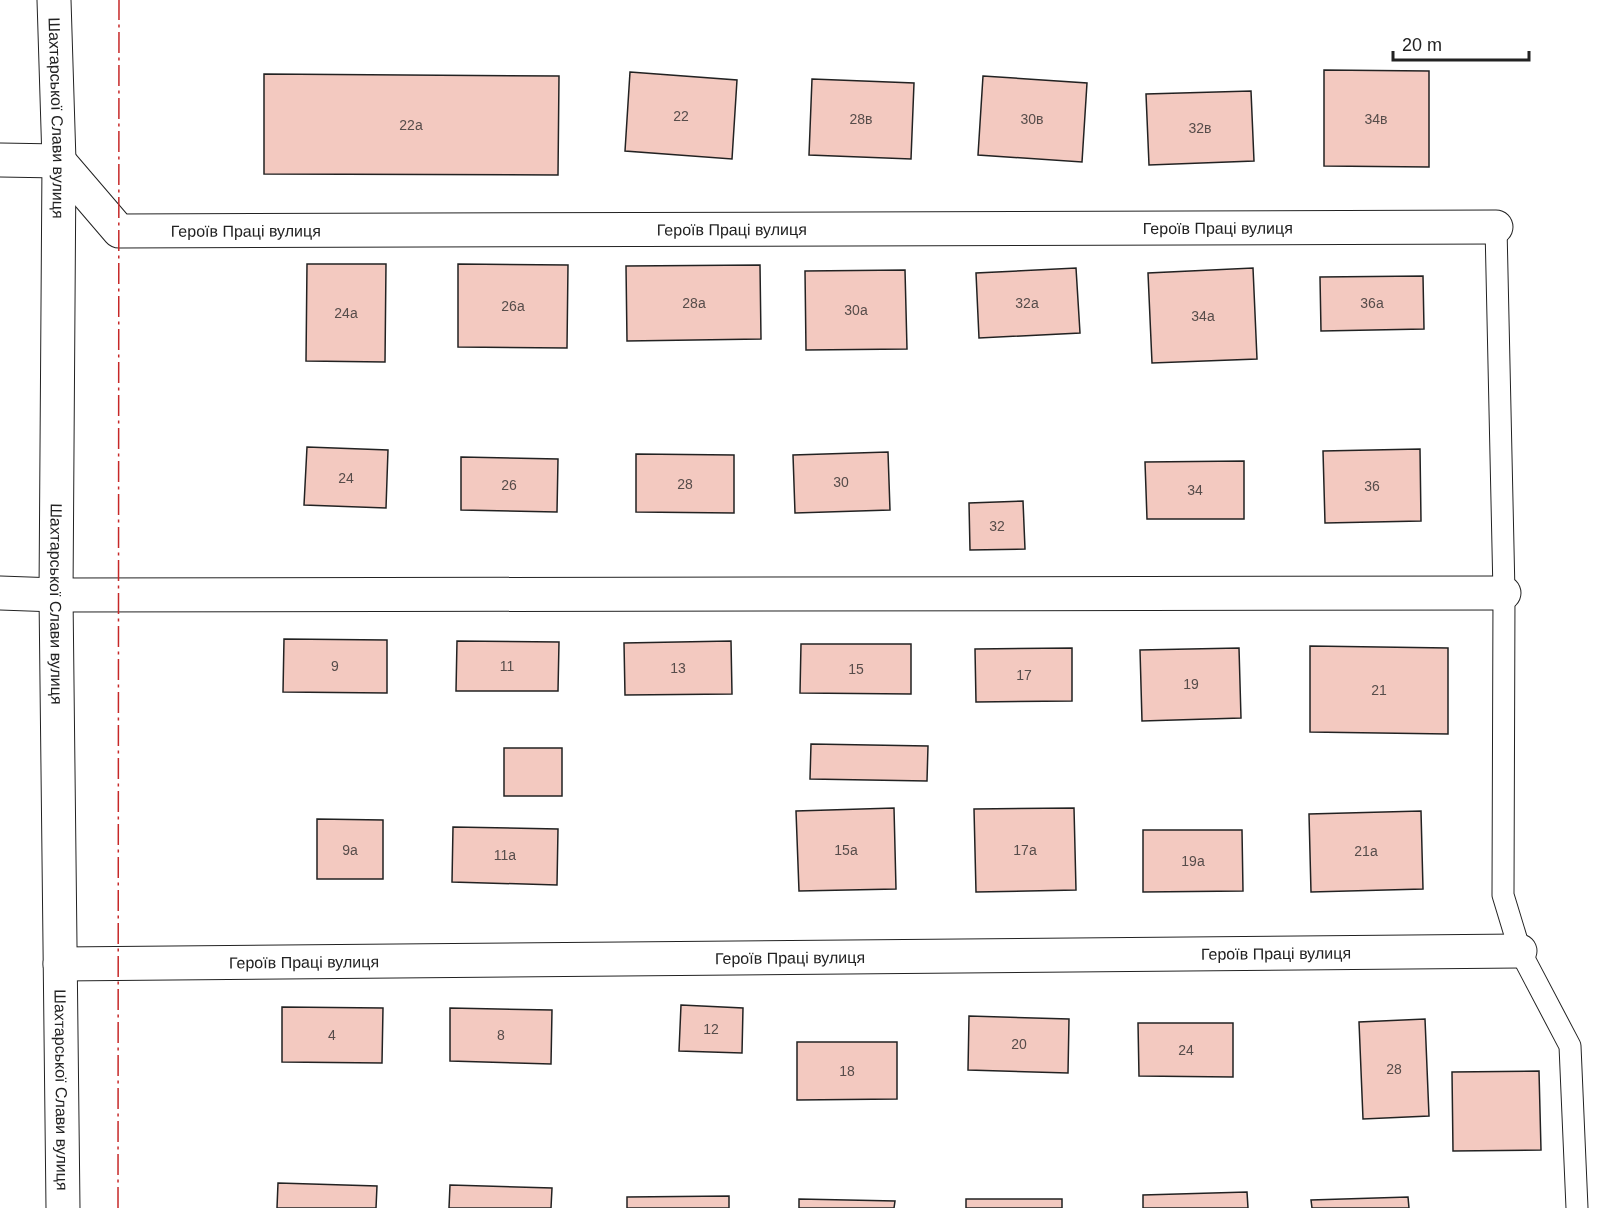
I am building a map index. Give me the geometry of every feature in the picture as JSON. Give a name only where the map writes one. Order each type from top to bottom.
[{"type":"street","name":"Шахтарської Слави вулиця","points":[[54,0],[59,161],[56,595],[63,1208]]},
{"type":"street","points":[[0,160],[59,161]]},
{"type":"street","name":"Героїв Праці вулиця","points":[[59,161],[119,231],[1496,227]]},
{"type":"street","points":[[0,593],[56,595],[1504,593]]},
{"type":"street","name":"Героїв Праці вулиця","points":[[60,964],[1520,951]]},
{"type":"lane","points":[[1496,227],[1504,593],[1503,895],[1520,951],[1570,1047],[1577,1208]]},
{"type":"building","points":[[1324,70],[1429,71],[1429,167],[1324,166]]},
{"type":"building","points":[[630,72],[737,80],[732,159],[625,151]]},
{"type":"building","points":[[264,74],[559,76],[558,175],[264,174]]},
{"type":"building","points":[[983,76],[1087,83],[1082,162],[978,155]]},
{"type":"building","points":[[812,79],[914,83],[911,159],[809,155]]},
{"type":"building","points":[[1251,91],[1254,161],[1149,165],[1146,94]]},
{"type":"building","points":[[307,264],[386,264],[385,362],[306,361]]},
{"type":"building","points":[[458,264],[568,265],[567,348],[458,347]]},
{"type":"building","points":[[760,265],[761,339],[627,341],[626,266]]},
{"type":"building","points":[[1076,268],[1080,333],[979,338],[976,273]]},
{"type":"building","points":[[1253,268],[1257,359],[1152,363],[1148,273]]},
{"type":"building","points":[[905,270],[907,349],[806,350],[805,271]]},
{"type":"building","points":[[1423,276],[1424,329],[1321,331],[1320,277]]},
{"type":"building","points":[[307,447],[388,450],[386,508],[304,505]]},
{"type":"building","points":[[1420,449],[1421,521],[1325,523],[1323,451]]},
{"type":"building","points":[[888,452],[890,510],[795,513],[793,455]]},
{"type":"building","points":[[636,454],[734,455],[734,513],[636,512]]},
{"type":"building","points":[[461,457],[558,459],[557,512],[461,510]]},
{"type":"building","points":[[1244,461],[1244,519],[1147,519],[1145,462]]},
{"type":"building","points":[[1023,501],[1025,549],[970,550],[969,503]]},
{"type":"building","points":[[284,639],[387,640],[387,693],[283,692]]},
{"type":"building","points":[[457,641],[559,642],[558,691],[456,691]]},
{"type":"building","points":[[731,641],[732,694],[625,695],[624,643]]},
{"type":"building","points":[[801,644],[911,644],[911,694],[800,693]]},
{"type":"building","points":[[1310,646],[1448,648],[1448,734],[1310,732]]},
{"type":"building","points":[[1072,648],[1072,701],[976,702],[975,649]]},
{"type":"building","points":[[1239,648],[1241,718],[1142,721],[1140,650]]},
{"type":"building","points":[[811,744],[928,746],[927,781],[810,779]]},
{"type":"building","points":[[504,748],[562,748],[562,796],[504,796]]},
{"type":"building","points":[[894,808],[896,889],[799,891],[796,811]]},
{"type":"building","points":[[1074,808],[1076,890],[976,892],[974,809]]},
{"type":"building","points":[[1421,811],[1423,889],[1311,892],[1309,814]]},
{"type":"building","points":[[317,819],[383,820],[383,879],[317,879]]},
{"type":"building","points":[[453,827],[558,829],[557,885],[452,882]]},
{"type":"building","points":[[1143,830],[1242,830],[1243,891],[1143,892]]},
{"type":"building","points":[[681,1005],[743,1008],[742,1053],[679,1051]]},
{"type":"building","points":[[282,1007],[383,1008],[382,1063],[282,1062]]},
{"type":"building","points":[[450,1008],[552,1010],[551,1064],[450,1061]]},
{"type":"building","points":[[969,1016],[1069,1019],[1068,1073],[968,1070]]},
{"type":"building","points":[[1425,1019],[1429,1116],[1363,1119],[1359,1022]]},
{"type":"building","points":[[1138,1023],[1233,1023],[1233,1077],[1139,1076]]},
{"type":"building","points":[[797,1042],[897,1042],[897,1099],[797,1100]]},
{"type":"building","points":[[1539,1071],[1541,1150],[1453,1151],[1452,1072]]},
{"type":"building","points":[[278,1183],[377,1186],[376,1208],[277,1208]]},
{"type":"building","points":[[450,1185],[552,1188],[551,1208],[449,1208]]},
{"type":"building","points":[[1247,1192],[1248,1208],[1143,1208],[1143,1195]]},
{"type":"building","points":[[729,1196],[729,1208],[627,1208],[627,1197]]},
{"type":"building","points":[[1408,1197],[1409,1208],[1312,1208],[1311,1200]]},
{"type":"building","points":[[799,1199],[895,1201],[894,1208],[799,1208]]},
{"type":"building","points":[[966,1199],[1062,1199],[1062,1208],[966,1208]]},
{"type":"power","points":[[118,1208],[119,0]]}]
